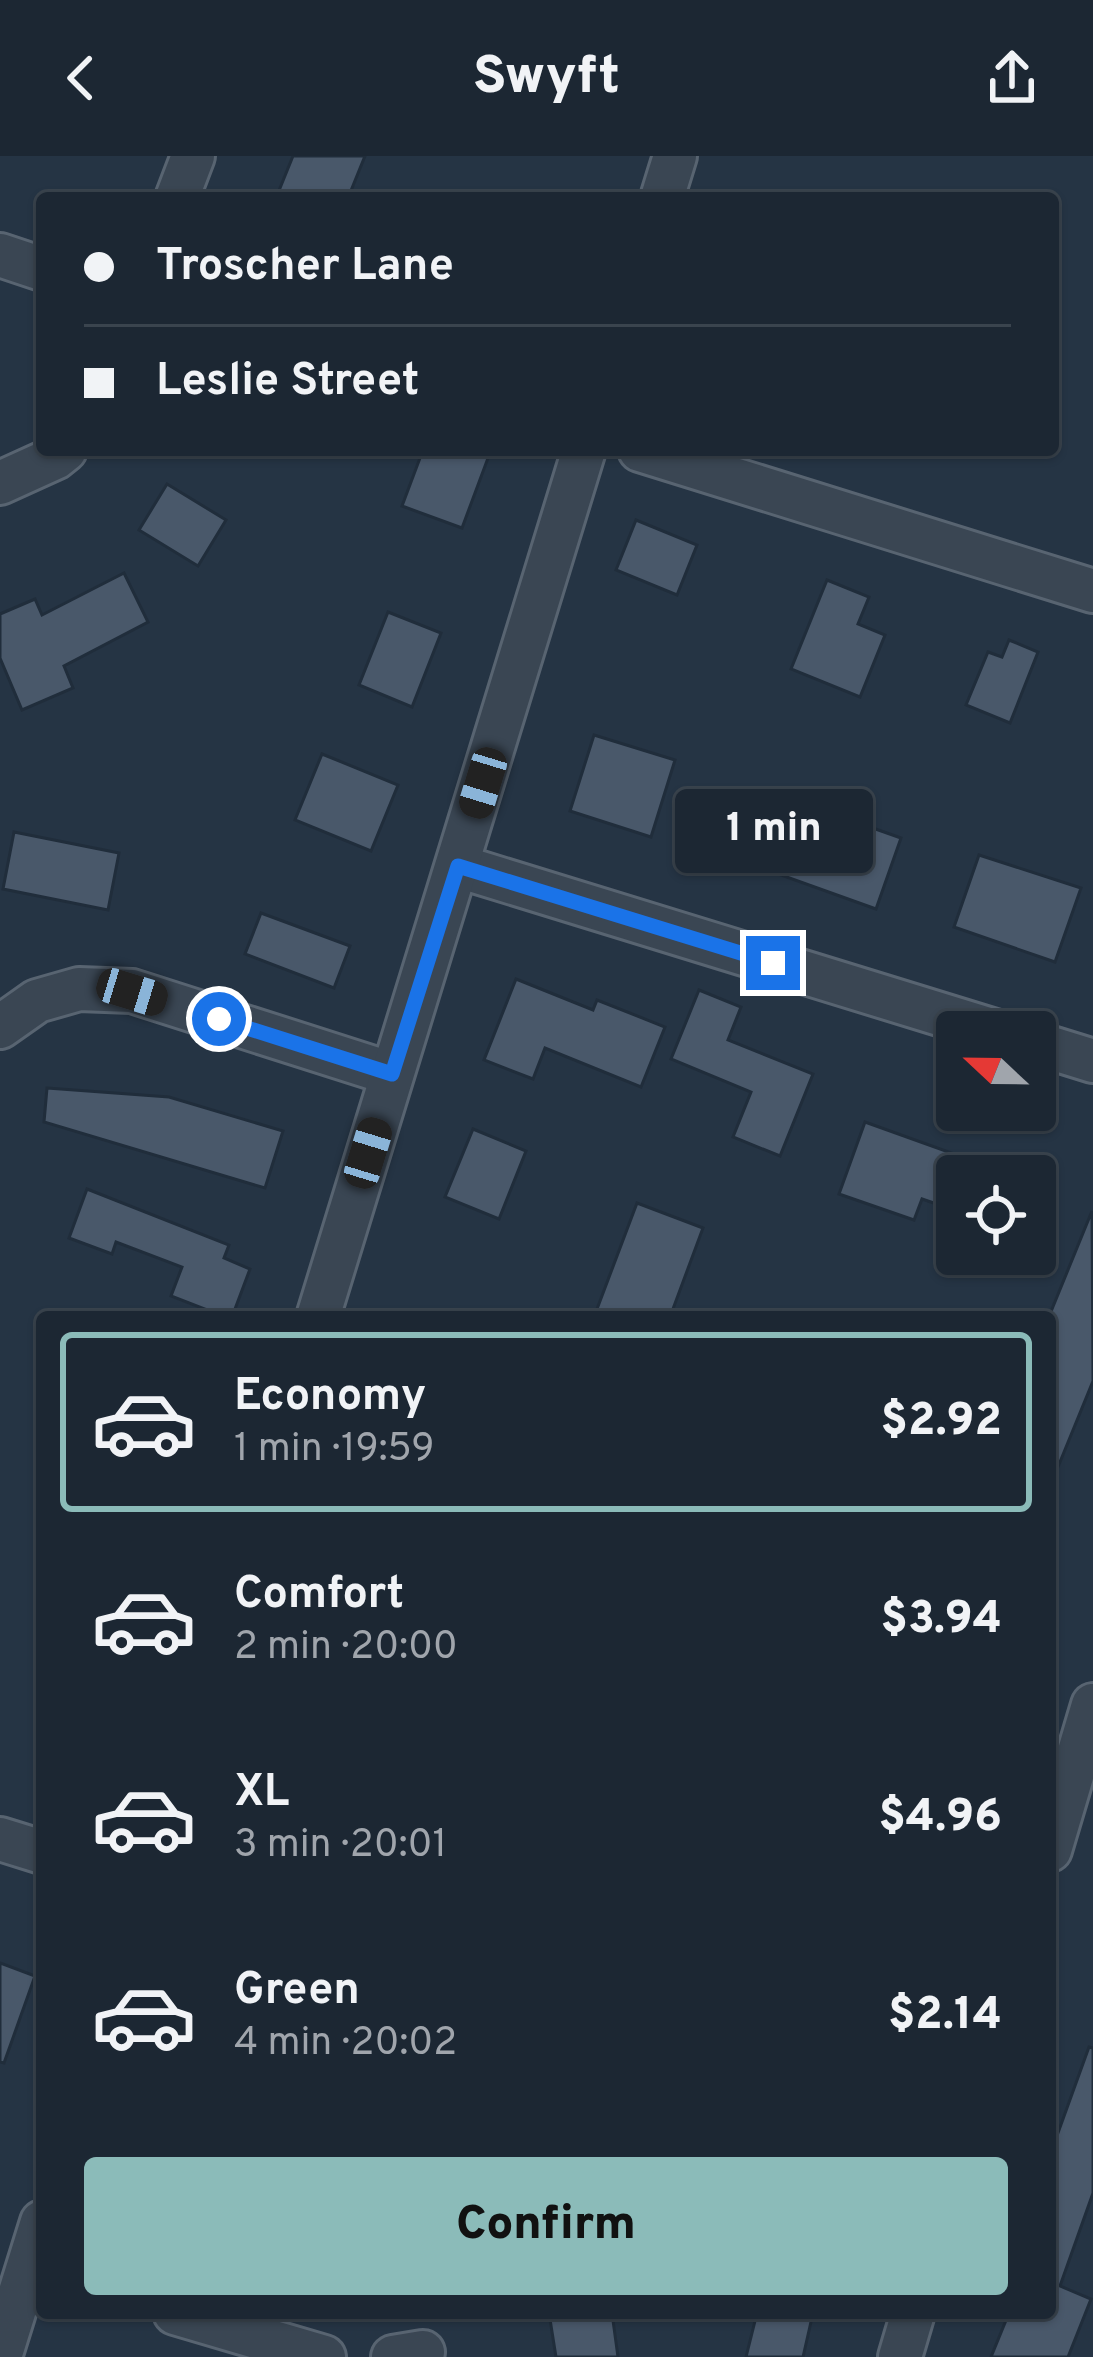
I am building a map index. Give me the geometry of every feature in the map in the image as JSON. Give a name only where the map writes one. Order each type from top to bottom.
[{"type":"street","points":[[179,192],[193,156]]},
{"type":"street","points":[[664,192],[675,156]]},
{"type":"street","points":[[0,255],[36,267]]},
{"type":"street","points":[[0,483],[58,456]]},
{"type":"street","points":[[320,1311],[582,456]]},
{"type":"street","points":[[659,456],[1093,591]]},
{"type":"street","points":[[458,866],[936,1013]]},
{"type":"street","points":[[0,1027],[37,1001],[79,989],[132,992],[392,1074]]},
{"type":"street","points":[[1056,1050],[1093,1061]]},
{"type":"street","points":[[1056,1830],[1093,1705]]},
{"type":"street","points":[[0,1839],[36,1850]]},
{"type":"street","points":[[0,2357],[35,2269]]},
{"type":"street","points":[[195,2319],[324,2357]]},
{"type":"street","points":[[900,2357],[911,2319]]},
{"type":"building","points":[[293,156],[365,156],[350,192],[278,192]]},
{"type":"building","points":[[421,456],[489,456],[462,528],[402,506]]},
{"type":"building","points":[[167,484],[226,520],[198,566],[139,530]]},
{"type":"building","points":[[636,520],[697,545],[677,595],[616,570]]},
{"type":"building","points":[[124,573],[148,622],[64,666],[73,688],[22,710],[0,658],[0,614],[35,599],[42,615]]},
{"type":"building","points":[[827,580],[869,597],[858,624],[885,635],[860,697],[791,669]]},
{"type":"building","points":[[388,612],[441,633],[412,707],[359,685]]},
{"type":"building","points":[[1009,640],[1038,652],[1010,723],[966,705],[988,652],[1002,657]]},
{"type":"building","points":[[594,735],[675,760],[651,837],[570,811]]},
{"type":"building","points":[[322,754],[398,785],[371,851],[295,820]]},
{"type":"building","points":[[774,793],[901,838],[876,909],[748,863]]},
{"type":"building","points":[[14,832],[119,853],[108,910],[3,889]]},
{"type":"building","points":[[979,855],[1081,888],[1055,962],[954,927]]},
{"type":"building","points":[[261,913],[350,946],[334,988],[245,954]]},
{"type":"building","points":[[516,979],[593,1010],[597,1000],[665,1027],[641,1087],[545,1048],[533,1079],[484,1060]]},
{"type":"building","points":[[699,990],[741,1007],[728,1040],[813,1074],[780,1156],[733,1137],[751,1092],[671,1059]]},
{"type":"building","points":[[47,1088],[169,1097],[283,1131],[265,1188],[44,1122]]},
{"type":"building","points":[[865,1122],[957,1155],[936,1155],[936,1204],[922,1199],[914,1220],[839,1194]]},
{"type":"building","points":[[473,1129],[526,1151],[499,1219],[445,1197]]},
{"type":"building","points":[[87,1189],[229,1245],[224,1258],[250,1269],[234,1311],[210,1311],[171,1296],[182,1267],[116,1242],[112,1254],[69,1238]]},
{"type":"building","points":[[637,1203],[703,1228],[672,1311],[596,1311]]},
{"type":"building","points":[[1092,1211],[1093,1381],[1056,1472],[1056,1311],[1051,1311]]},
{"type":"building","points":[[0,1963],[35,1976],[4,2063],[0,2062]]},
{"type":"building","points":[[1089,2047],[1093,2048],[1093,2193],[1060,2286],[1091,2299],[1068,2357],[991,2357],[1007,2319],[1056,2319],[1056,2138]]},
{"type":"building","points":[[550,2319],[613,2319],[618,2357],[556,2357]]},
{"type":"building","points":[[756,2319],[812,2319],[803,2357],[746,2357]]},
{"type":"route","points":[[219,1019],[392,1074],[458,866],[773,963]]}]
